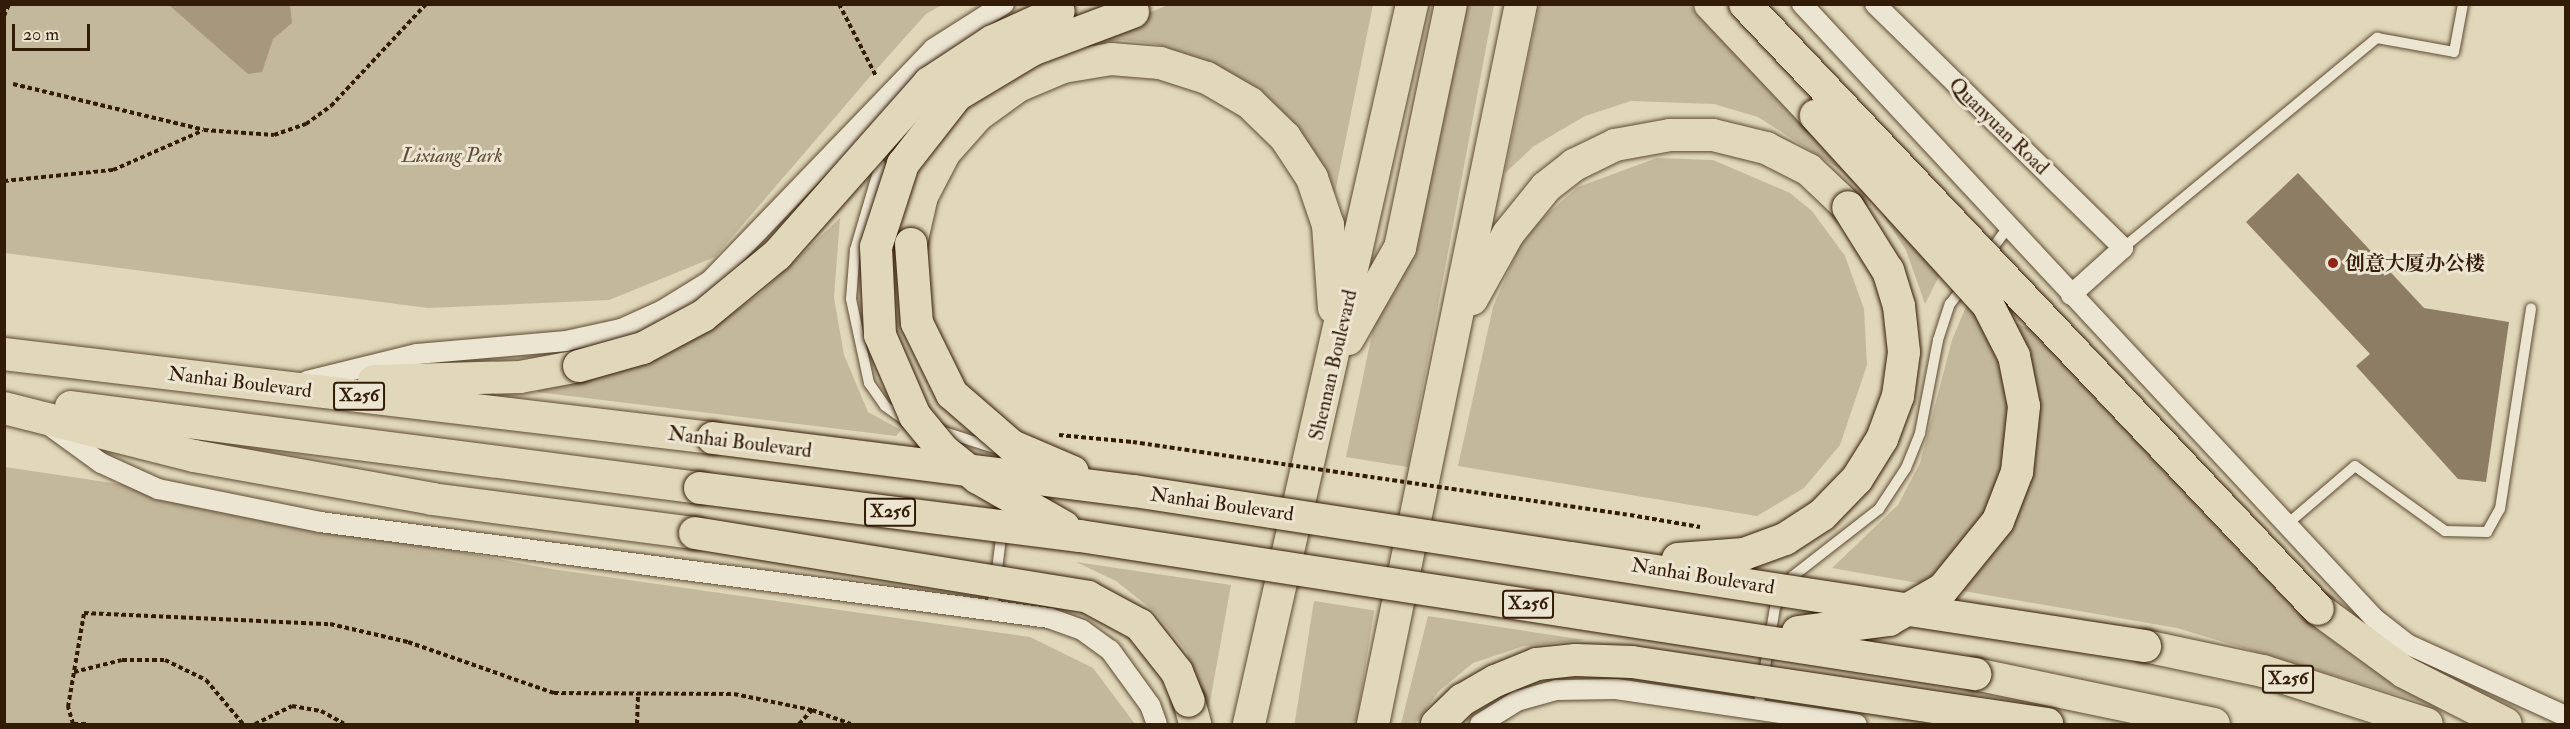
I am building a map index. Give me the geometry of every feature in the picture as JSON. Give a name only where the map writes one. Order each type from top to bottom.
[{"type":"main road","name":"Shennan Boulevard","points":[[1249,724],[1333,366],[1412,4]]},
{"type":"main road","points":[[1333,366],[1400,248],[1451,4]]},
{"type":"main road","points":[[1373,724],[1521,4]]},
{"type":"main road","points":[[1710,4],[1988,305],[2014,356],[2024,406],[2017,472],[1998,521],[1943,589],[1888,620],[1844,629],[1743,636]]},
{"type":"main road","points":[[1745,4],[2318,609],[2404,672],[2506,724]]},
{"type":"main road","points":[[226,380],[307,381],[520,377],[579,366],[643,348],[703,316],[777,255],[929,83],[993,40],[1066,8]]},
{"type":"main road","points":[[1080,536],[978,478],[943,450],[915,416],[880,335],[874,291],[876,247],[903,164],[957,95],[1022,54],[1141,8]]},
{"type":"main road","points":[[1134,491],[1012,446],[952,394],[917,323],[910,244],[931,178],[945,152],[978,115],[1018,86],[1063,68],[1111,59],[1160,63],[1207,78],[1250,103],[1285,137],[1312,178],[1328,225],[1333,366]]},
{"type":"main road","points":[[1452,346],[1478,284],[1508,234],[1546,188],[1574,165],[1615,145],[1670,135],[1713,135],[1767,148],[1809,170],[1848,207],[1888,271],[1899,306],[1904,352],[1898,396],[1882,439],[1857,479],[1822,515],[1744,555],[1684,560],[1564,554]]},
{"type":"main road","name":"Nanhai Boulevard","points":[[4,354],[713,438],[1134,491],[1564,554],[2145,646],[2263,671],[2427,724]]},
{"type":"main road","name":"X256","points":[[4,398],[1080,536],[1743,636],[2074,692],[2214,724]]},
{"type":"main road","points":[[4,408],[194,456],[420,497],[695,533],[1088,597],[1140,625],[1177,672],[1192,712]]},
{"type":"main road","points":[[1437,724],[1462,700],[1495,681],[1537,664],[1576,660],[1632,662],[2047,724]]},
{"type":"street","points":[[307,381],[417,354],[566,341],[621,329],[663,310],[710,281],[933,49],[1004,4]]},
{"type":"street","points":[[1802,4],[2285,526],[2374,618],[2407,644],[2565,716]]},
{"type":"street","name":"Quanyuan Road","points":[[1875,4],[2122,248]]},
{"type":"street","points":[[2071,295],[2122,248]]},
{"type":"street","points":[[36,416],[102,463],[158,489],[320,522],[992,610],[1082,630],[1110,650],[1132,675],[1157,724]]},
{"type":"street","points":[[1480,724],[1517,701],[1556,690],[1616,689],[1856,724]]},
{"type":"lane","points":[[2122,248],[2377,38],[2454,52],[2463,4]]},
{"type":"lane","points":[[857,127],[880,165],[855,250],[851,299],[869,383],[885,406],[907,422],[1003,453],[1011,460],[992,610]]},
{"type":"lane","points":[[1758,709],[1775,607],[1793,576],[1879,509],[1906,468],[1950,304],[2008,227]]},
{"type":"lane","points":[[2285,526],[2355,466],[2433,525],[2459,535],[2487,532],[2500,509],[2531,308]]},
{"type":"path","points":[[4,16],[9,4]]},
{"type":"path","points":[[13,84],[204,130],[255,136],[306,123],[331,106],[426,4]]},
{"type":"path","points":[[839,4],[888,95]]},
{"type":"path","points":[[4,181],[113,170],[204,130]]},
{"type":"path","points":[[1065,434],[1704,528]]},
{"type":"path","points":[[86,724],[73,724],[68,707],[84,613],[330,624],[408,642],[554,693],[734,694],[812,710],[851,724]]},
{"type":"path","points":[[74,672],[122,660],[165,660],[206,680],[243,724]]},
{"type":"path","points":[[637,724],[638,695]]},
{"type":"path","points":[[255,724],[292,706],[321,711],[344,724]]},
{"type":"path","points":[[799,724],[812,710]]},
{"type":"green space","name":"Lixiang Park","points":[[4,5],[942,5],[926,14],[715,257],[609,300],[428,308],[5,253]]},
{"type":"green space","points":[[1168,5],[1373,5],[1333,202],[1238,79],[1205,60],[1156,44],[1122,40],[1073,44]]},
{"type":"green space","points":[[1442,5],[1494,5],[1408,467],[1346,457]]},
{"type":"green space","points":[[1539,5],[1689,5],[1941,272],[1925,304],[1906,250],[1881,212],[1838,168],[1758,117],[1714,104],[1631,101],[1585,116],[1534,146],[1505,173]]},
{"type":"green space","points":[[1657,158],[1713,160],[1790,193],[1812,211],[1845,256],[1864,309],[1867,365],[1840,445],[1804,488],[1757,516],[1458,466],[1493,307],[1519,247],[1536,224],[1578,187]]},
{"type":"green space","points":[[840,218],[834,298],[844,355],[868,412],[901,430],[896,436],[537,392],[551,379],[706,332],[761,293]]},
{"type":"green space","points":[[1968,302],[2032,330],[2252,564],[2325,631],[2455,712],[2177,628],[1832,568],[1898,505],[1920,463],[1952,340]]},
{"type":"green space","points":[[5,467],[186,494],[256,514],[551,569],[1030,637],[1093,668],[1135,724],[5,724]]},
{"type":"green space","points":[[1076,562],[1231,585],[1206,724],[1187,652],[1155,612],[1116,581]]},
{"type":"green space","points":[[1314,601],[1374,611],[1356,724],[1295,724]]},
{"type":"green space","points":[[1428,616],[1585,640],[1524,646],[1473,663],[1439,691],[1415,724],[1401,724]]},
{"type":"shaded area","points":[[169,5],[290,5],[292,23],[273,39],[262,72],[248,74]]},
{"type":"building","points":[[2298,173],[2424,308],[2509,322],[2486,482],[2458,479],[2356,366],[2370,354],[2246,222]]},
{"type":"place","name":"创意大厦办公楼","points":[[2333,263]]}]
